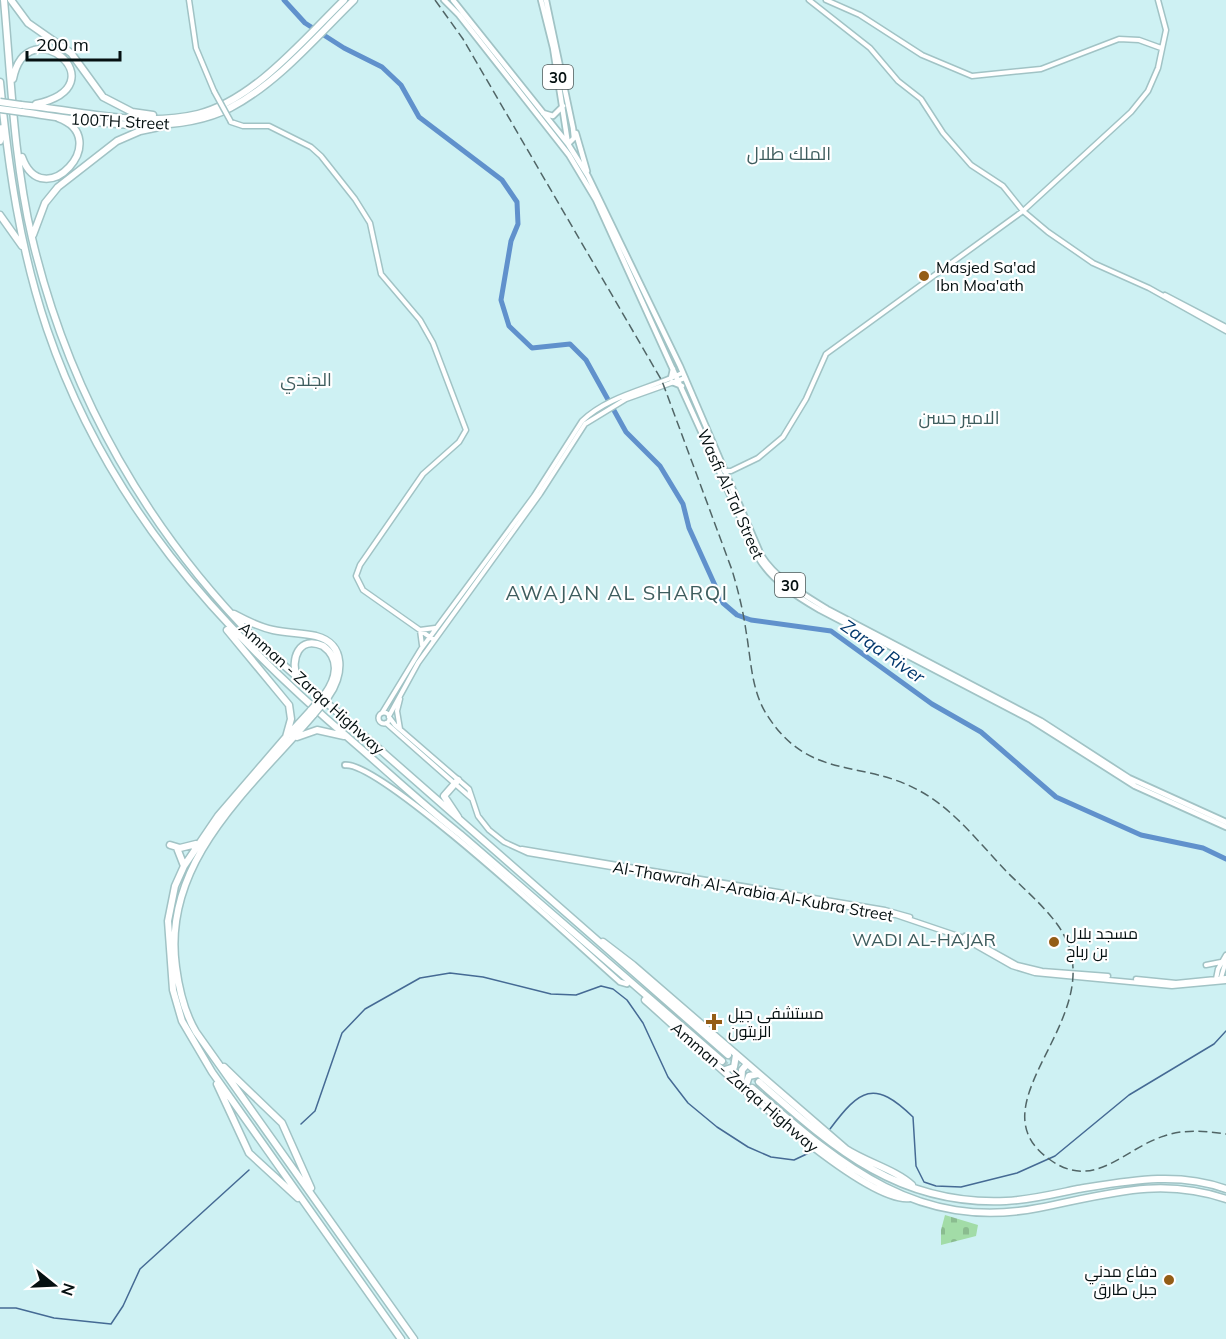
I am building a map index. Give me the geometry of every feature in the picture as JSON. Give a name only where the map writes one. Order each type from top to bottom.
[{"type":"highway","name":"Amman - Zarqa Highway","points":[[4,0],[18,145],[32,238],[66,350],[111,446],[136,491],[162,528],[226,610],[297,679],[378,747],[428,793],[524,872],[601,942],[626,959],[745,1067],[758,1074],[840,1144],[872,1167]]},
{"type":"highway","points":[[11,0],[28,24],[71,53],[103,97],[132,112],[169,121]]},
{"type":"highway","name":"100TH Street","points":[[22,108],[51,116],[169,121],[209,116],[230,108],[268,82],[344,0]]},
{"type":"highway","name":"100TH Street","points":[[290,58],[354,0]]},
{"type":"highway","points":[[12,85],[20,62],[34,50],[47,49],[65,59],[72,73],[66,91],[53,100],[29,105]]},
{"type":"highway","name":"Amman - Zarqa Highway","points":[[0,82],[10,178],[26,255],[57,356],[103,456],[156,538],[219,617],[257,656],[369,756],[423,808],[722,1061]]},
{"type":"highway","points":[[0,102],[22,108]]},
{"type":"highway","name":"100TH Street","points":[[22,108],[29,105],[169,121]]},
{"type":"highway","points":[[0,109],[22,108]]},
{"type":"highway","points":[[18,145],[24,162],[37,176],[52,177],[68,170],[76,158],[78,140],[68,124],[51,116]]},
{"type":"highway","points":[[0,141],[4,121]]},
{"type":"highway","points":[[32,238],[42,208],[58,187],[125,137],[169,121]]},
{"type":"highway","points":[[0,215],[13,231],[26,255]]},
{"type":"highway","points":[[226,610],[264,628],[315,636],[331,645],[338,655],[341,669],[338,682],[197,844],[184,866],[175,886],[168,921],[170,968],[182,1021],[212,1072],[401,1339]]},
{"type":"highway","points":[[219,617],[246,654],[289,705],[291,719],[288,740]]},
{"type":"highway","points":[[297,679],[293,667],[297,652],[308,643],[323,645],[333,657],[336,669],[334,680],[326,696]]},
{"type":"highway","points":[[288,740],[317,730],[346,736]]},
{"type":"highway","points":[[428,793],[440,794],[455,780]]},
{"type":"highway","points":[[455,780],[444,796],[458,818]]},
{"type":"highway","points":[[220,817],[188,874],[174,932],[180,992],[191,1024],[414,1339]]},
{"type":"highway","points":[[170,845],[177,848],[197,844]]},
{"type":"highway","points":[[177,848],[184,866]]},
{"type":"highway","name":"Amman - Zarqa Highway","points":[[593,950],[627,984],[824,1157],[895,1198],[911,1198],[950,1208],[990,1212],[1026,1210],[1149,1187],[1194,1190],[1226,1199]]},
{"type":"highway","points":[[726,1072],[734,1067],[737,1061],[732,1055]]},
{"type":"highway","points":[[215,1059],[282,1123],[316,1200]]},
{"type":"highway","points":[[726,1072],[745,1067],[746,1087]]},
{"type":"highway","points":[[212,1072],[249,1153],[306,1206]]},
{"type":"highway","points":[[746,1087],[749,1076],[758,1074]]},
{"type":"highway","name":"Amman - Zarqa Highway","points":[[759,1082],[824,1139],[872,1167],[914,1187],[951,1196],[1004,1201],[1139,1179],[1190,1180],[1226,1189]]},
{"type":"main road","name":"Wasfi Al-Tal Street","points":[[444,0],[466,23],[560,143],[596,200],[673,366],[681,376],[682,386],[758,557],[768,572],[790,591],[829,615],[1031,720],[1135,786],[1226,827]]},
{"type":"main road","name":"Wasfi Al-Tal Street","points":[[453,0],[568,144],[588,177],[764,560],[804,595],[1041,721],[1129,778],[1226,822]]},
{"type":"main road","name":"30","points":[[541,0],[563,106],[569,155]]},
{"type":"main road","name":"30","points":[[546,0],[573,128],[574,138],[568,144]]},
{"type":"main road","points":[[542,112],[553,116],[563,106]]},
{"type":"main road","points":[[573,128],[588,177]]},
{"type":"main road","points":[[560,143],[568,144]]},
{"type":"main road","points":[[673,366],[671,380],[682,386]]},
{"type":"main road","points":[[345,765],[360,768],[423,808],[618,981],[627,984]]},
{"type":"street","points":[[189,0],[196,48],[214,92],[231,122],[243,126],[265,125],[311,147],[321,156],[370,223],[381,274],[420,320],[433,343],[465,423],[462,438],[430,466],[360,565],[357,576],[363,590],[432,638]]},
{"type":"street","points":[[809,0],[870,48],[898,81],[921,99],[943,133],[971,165],[1004,186],[1023,211],[1093,263],[1164,296],[1226,329]]},
{"type":"street","points":[[826,0],[860,15],[922,56],[972,76],[1041,69],[1119,39],[1138,40],[1161,48]]},
{"type":"street","points":[[724,471],[731,471],[746,464],[769,450],[783,437],[806,399],[826,354],[1023,211],[1141,101],[1155,75],[1166,26],[1158,0]]},
{"type":"street","points":[[608,406],[581,428],[540,494],[432,638],[421,649],[379,720],[386,723],[432,638],[438,626],[538,490],[579,425],[592,412],[681,376]]},
{"type":"street","points":[[420,630],[428,631],[438,626]]},
{"type":"street","points":[[420,630],[423,638],[421,649]]},
{"type":"street","points":[[401,730],[397,711],[404,689]]},
{"type":"street","points":[[382,713],[389,717]]},
{"type":"street","name":"Al-Thawrah Al-Arabia Al-Kubra Street","points":[[389,717],[472,799],[484,825],[504,842],[531,853],[896,915],[961,937],[1012,966],[1035,973],[1172,986],[1226,980]]},
{"type":"street","name":"Al-Thawrah Al-Arabia Al-Kubra Street","points":[[386,723],[455,780]]},
{"type":"street","points":[[1218,981],[1226,955]]},
{"type":"street","points":[[1206,965],[1224,962]]},
{"type":"street","points":[[1224,962],[1226,971]]},
{"type":"green space","points":[[945,1215],[978,1225],[976,1236],[941,1245],[941,1230]]},
{"type":"waterway","name":"Zarqa River","points":[[284,0],[305,23],[344,48],[382,67],[401,85],[419,117],[502,180],[517,202],[518,224],[511,241],[501,300],[509,326],[532,348],[570,344],[586,360],[626,432],[660,466],[683,504],[689,528],[723,603],[737,615],[751,620],[831,631],[932,704],[981,732],[1056,797],[1141,835],[1203,848],[1226,859]]},
{"type":"waterway","points":[[301,1124],[315,1111],[342,1033],[365,1009],[420,978],[450,973],[483,977],[551,994],[576,995],[601,986],[613,989],[627,1000],[643,1023],[668,1077],[688,1103],[717,1127],[748,1147],[771,1157],[794,1160],[811,1152]]},
{"type":"waterway","points":[[830,1129],[859,1098],[868,1094],[888,1097],[913,1117],[916,1166],[924,1182],[936,1186],[961,1187],[1017,1173],[1055,1156],[1129,1095],[1214,1044],[1226,1031]]},
{"type":"waterway","points":[[0,1308],[16,1308],[54,1318],[111,1324],[123,1306],[140,1269],[249,1170]]},
{"type":"tunnel","points":[[728,1055],[759,1082]]},
{"type":"tunnel","points":[[722,1061],[744,1080]]},
{"type":"railway","points":[[435,0],[463,39],[662,381],[732,570],[743,615],[752,674],[767,715],[783,736],[800,750],[818,760],[897,781],[918,790],[943,806],[966,827],[1057,924],[1072,957],[1071,990],[1061,1022],[1033,1082],[1025,1110],[1029,1136],[1049,1159],[1065,1168],[1080,1171],[1094,1170],[1108,1165],[1149,1142],[1171,1134],[1195,1131],[1226,1134]]},
{"type":"place","name":"Masjed Sa'ad Ibn Moa'ath","points":[[924,276]]},
{"type":"place","name":"مسجد بلال بن رباح","points":[[1054,942]]},
{"type":"place","name":"مستشفى جيل الزيتون","points":[[714,1022]]},
{"type":"place","name":"دفاع مدني جبل طارق","points":[[1169,1280]]},
{"type":"district","name":"الملك طلال","points":[[789,153]]},
{"type":"district","name":"الجندي","points":[[306,379]]},
{"type":"district","name":"الامير حسن","points":[[959,417]]},
{"type":"district","name":"AWAJAN AL SHARQI","points":[[617,592]]},
{"type":"district","name":"WADI AL-HAJAR","points":[[924,939]]}]
